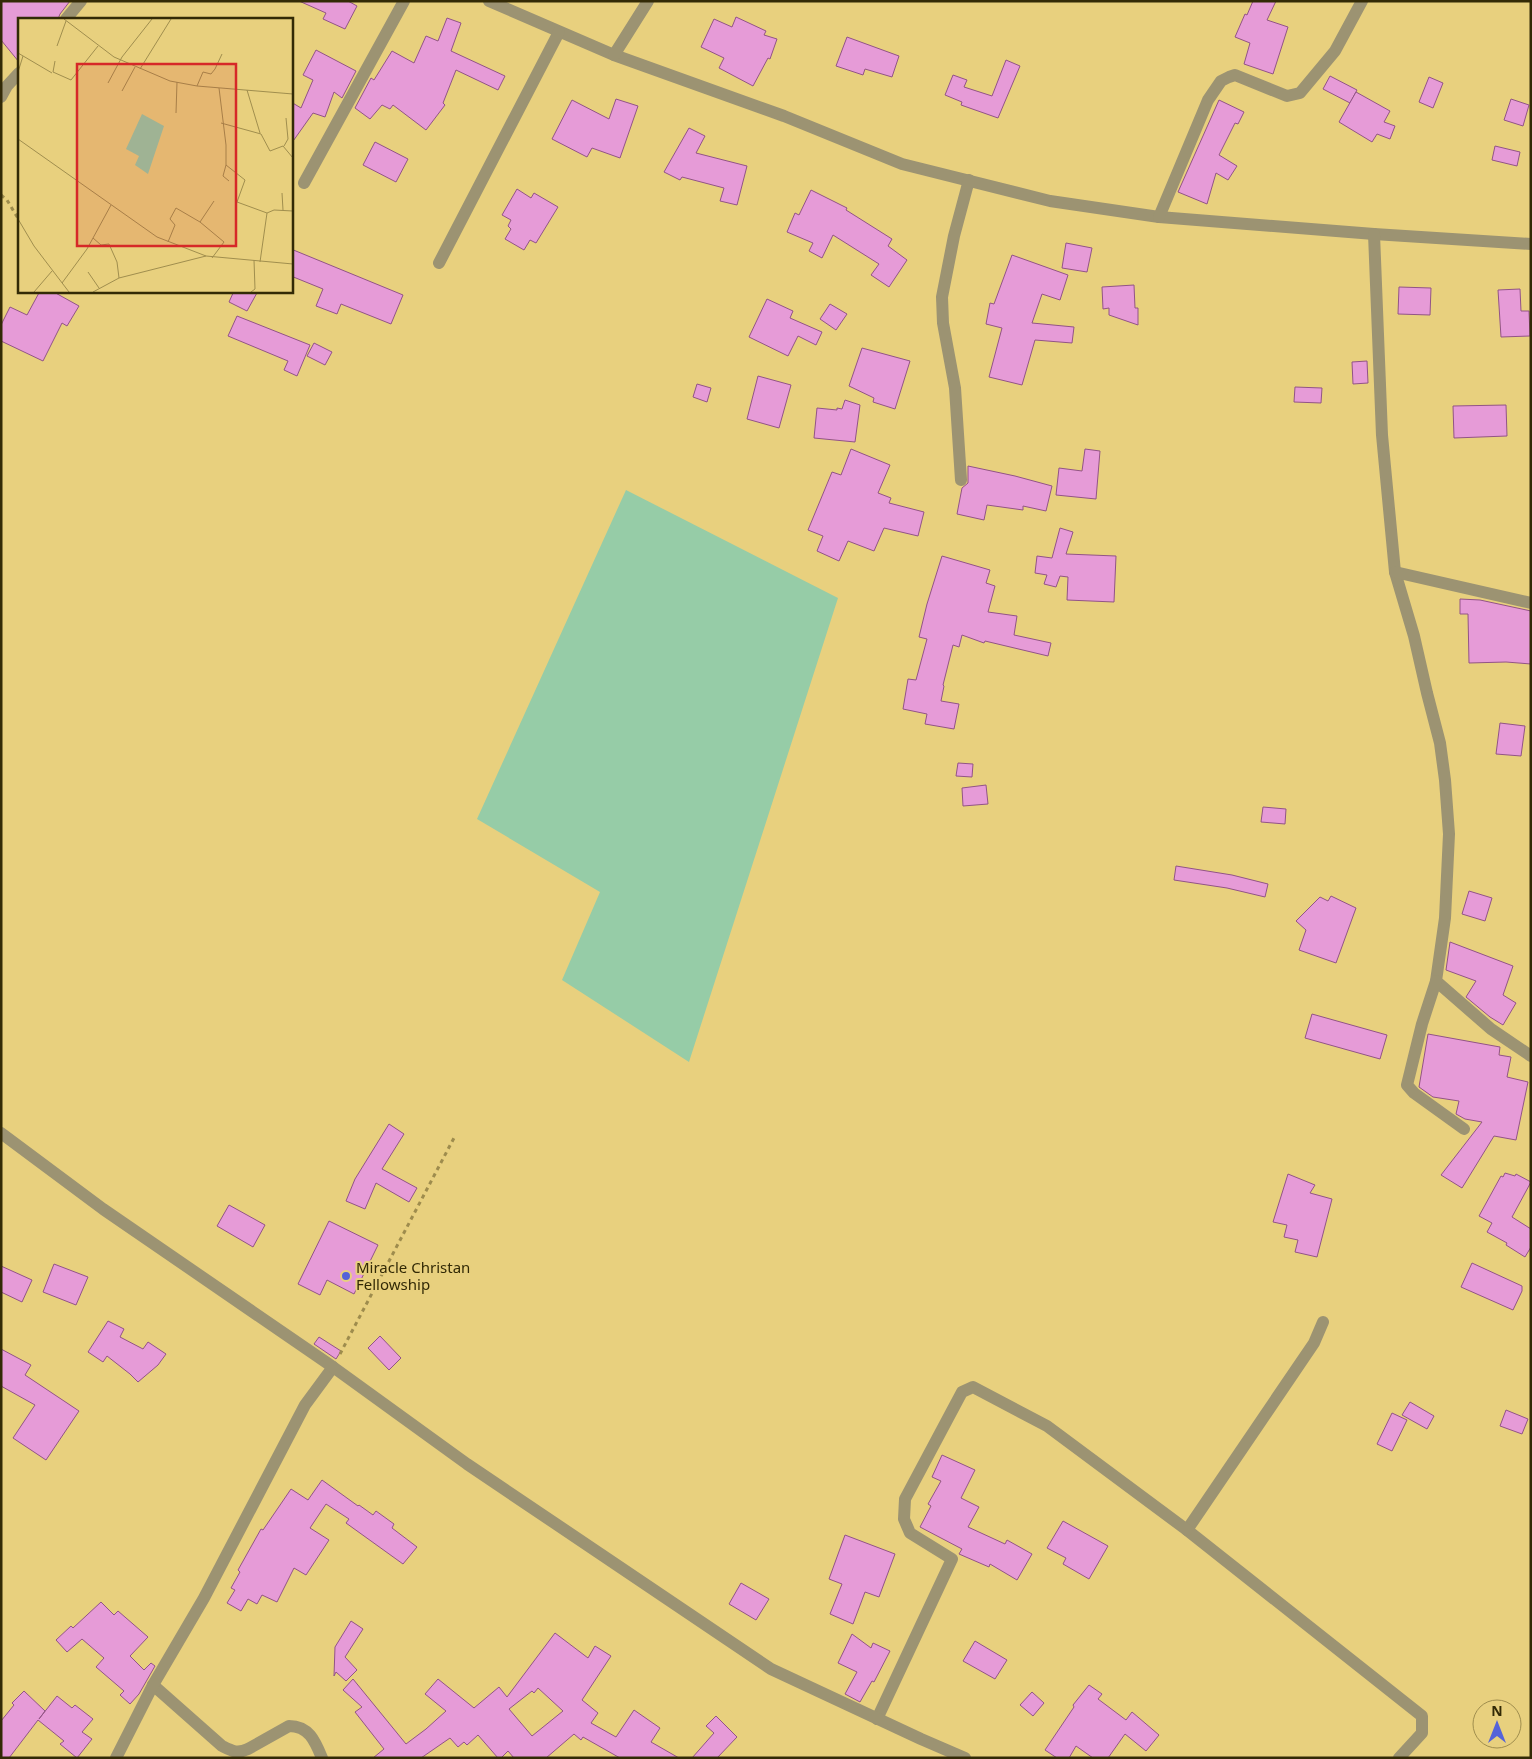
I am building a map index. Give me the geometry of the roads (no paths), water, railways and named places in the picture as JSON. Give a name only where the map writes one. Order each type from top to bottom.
[{"type":"street","points":[[67,18],[81,1]]},
{"type":"street","points":[[304,183],[404,1]]},
{"type":"street","points":[[490,1],[614,55],[784,116],[902,164],[1050,201],[1159,217],[1531,244]]},
{"type":"street","points":[[614,55],[648,1]]},
{"type":"street","points":[[1159,217],[1208,100],[1222,81],[1235,75],[1287,96],[1300,93],[1336,51],[1362,1]]},
{"type":"street","points":[[438,263],[559,32]]},
{"type":"street","points":[[1,97],[18,74]]},
{"type":"street","points":[[961,480],[955,388],[943,323],[942,297],[954,236],[969,180]]},
{"type":"street","points":[[1374,234],[1382,435],[1395,572],[1414,636],[1440,744],[1449,834],[1445,918],[1436,981],[1422,1024],[1408,1085],[1414,1093],[1464,1128]]},
{"type":"street","points":[[1395,572],[1531,603]]},
{"type":"street","points":[[1436,981],[1491,1028],[1531,1056]]},
{"type":"street","points":[[1,1133],[104,1209],[333,1367],[467,1464],[771,1669],[965,1758]]},
{"type":"street","points":[[1187,1530],[1314,1343],[1323,1322]]},
{"type":"street","points":[[116,1758],[153,1685],[204,1598],[305,1405],[333,1367]]},
{"type":"street","points":[[877,1719],[952,1559],[910,1533],[904,1519],[905,1499],[962,1392],[974,1387],[1047,1426],[1187,1530],[1422,1716],[1422,1733],[1399,1758]]},
{"type":"street","points":[[153,1685],[222,1746],[233,1752],[241,1752],[289,1726],[294,1726],[307,1731],[315,1742],[322,1758]]},
{"type":"place","name":"Miracle Christan Fellowship","points":[[346,1276]]}]
